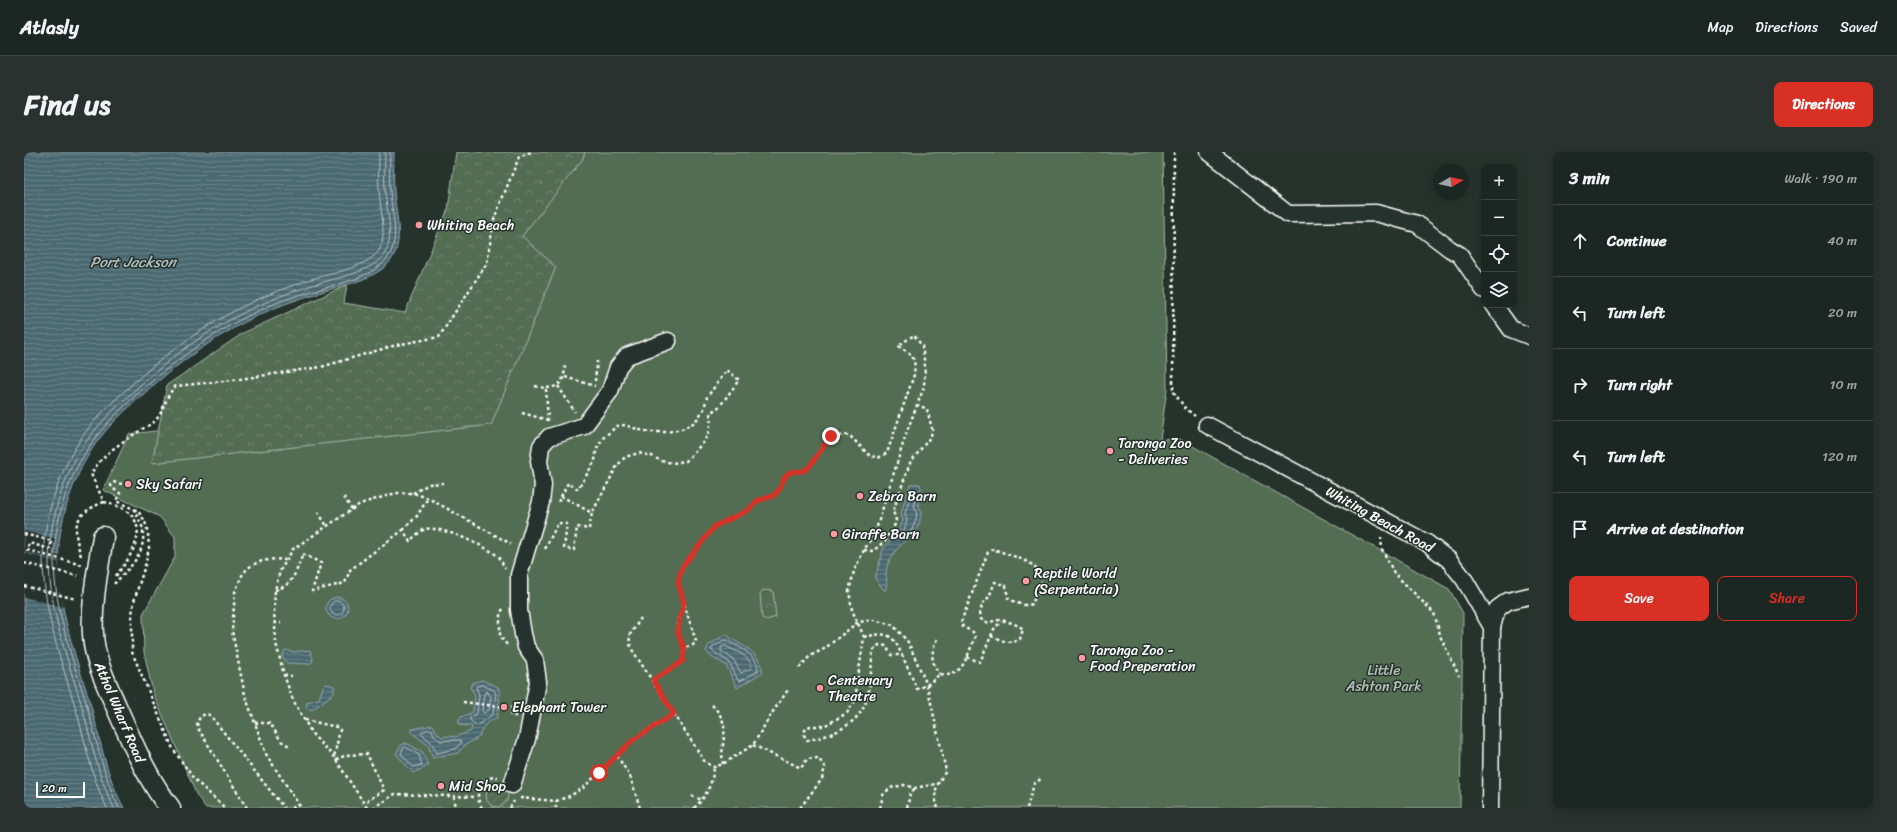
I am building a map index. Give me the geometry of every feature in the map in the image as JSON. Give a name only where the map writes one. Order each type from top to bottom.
[{"type":"main road","name":"Athol Wharf Road","points":[[103,537],[92,614],[93,636],[97,656],[103,676],[142,766],[170,808]]},
{"type":"street","points":[[1209,152],[1288,214],[1376,213],[1417,224],[1450,250],[1460,255],[1481,286]]},
{"type":"street","points":[[1496,308],[1511,329],[1529,336]]},
{"type":"street","points":[[514,792],[527,739],[538,682],[535,660],[526,647],[519,610],[519,575],[527,552],[533,524],[541,502],[543,485],[539,461],[541,446],[549,437],[584,426],[610,391],[618,367],[627,356],[668,341]]},
{"type":"street","name":"Whiting Beach Road","points":[[1207,425],[1427,543],[1449,560],[1464,580],[1492,627]]},
{"type":"street","points":[[1490,808],[1492,627],[1497,609],[1508,601],[1529,596]]},
{"type":"path","points":[[104,502],[91,474],[98,463],[110,451],[153,423],[163,412],[169,393],[176,386],[321,367],[396,345],[439,337],[487,263],[494,219],[518,157],[531,152]]},
{"type":"path","points":[[1174,152],[1174,391],[1185,408],[1207,425]]},
{"type":"path","points":[[684,648],[693,645],[696,641],[678,582],[682,567],[715,526],[747,511],[757,501],[773,496],[779,490],[785,477],[790,472],[803,471],[809,467],[831,436],[849,435],[868,455],[878,458],[887,453],[914,375],[915,363],[913,355],[898,346],[914,336],[922,346],[925,366],[924,387],[907,431],[875,533],[864,550],[854,571],[849,591],[852,610],[864,637],[855,701],[847,713],[824,726],[810,726],[805,730],[804,735],[807,740],[827,736],[852,722],[864,704],[871,672],[873,652],[879,645],[886,646],[891,655],[902,655]]},
{"type":"path","points":[[591,391],[595,386],[597,361]]},
{"type":"path","points":[[535,386],[546,389],[558,386],[565,377],[565,364]]},
{"type":"path","points":[[543,553],[558,523],[567,524],[564,548],[574,550],[577,527],[590,529],[592,513],[617,466],[625,457],[639,453],[652,456],[661,461],[673,463],[686,461],[709,435],[711,423],[710,413],[720,406],[739,380],[727,370],[707,398],[704,410],[695,422],[682,429],[667,432],[651,432],[625,425],[617,426],[603,438],[596,450],[595,461],[578,489],[568,483],[558,503]]},
{"type":"path","points":[[565,377],[595,386]]},
{"type":"path","points":[[558,386],[575,412]]},
{"type":"path","points":[[546,389],[548,420]]},
{"type":"path","points":[[864,550],[873,551],[886,540],[887,536],[893,530],[896,520],[893,511],[910,463],[930,436],[932,429],[927,408],[918,405]]},
{"type":"path","points":[[568,414],[575,412],[579,407]]},
{"type":"path","points":[[522,413],[548,420],[555,418]]},
{"type":"path","points":[[122,484],[116,481],[111,485],[112,488],[120,493],[116,501],[138,511],[145,521],[149,548],[140,586],[134,601],[132,615],[132,652],[173,749],[194,779],[225,808]]},
{"type":"path","points":[[413,493],[429,484],[443,483]]},
{"type":"path","points":[[367,808],[334,757],[313,735],[293,700],[284,675],[276,643],[274,623],[275,590],[280,572],[293,548],[360,504],[396,493],[413,493],[428,498],[527,552]]},
{"type":"path","points":[[561,496],[592,513]]},
{"type":"path","points":[[344,497],[352,510]]},
{"type":"path","points":[[275,590],[285,587],[291,581],[303,554],[321,563],[312,591],[345,583],[350,570],[403,530],[417,516],[428,498]]},
{"type":"path","points":[[24,562],[78,576],[84,565],[75,537],[77,526],[83,513],[90,507],[104,502],[115,505],[129,512],[135,522],[138,535],[132,554],[112,580],[115,583],[138,559],[142,549],[144,537],[141,525],[134,509]]},
{"type":"path","points":[[318,512],[327,526]]},
{"type":"path","points":[[1378,517],[1382,549],[1394,573],[1434,613],[1440,638],[1459,676]]},
{"type":"path","points":[[403,530],[410,541],[424,529],[435,529],[451,534],[483,547],[500,558],[506,570]]},
{"type":"path","points":[[24,534],[52,541],[50,549],[29,543],[27,550],[78,563]]},
{"type":"path","points":[[937,639],[933,649],[932,658],[934,668],[940,674],[947,676],[956,673],[964,666],[975,637],[973,632],[963,627],[961,622],[988,552],[993,549],[1033,565],[1040,571],[1042,580],[1032,604],[1026,606],[1008,598],[1006,586],[995,582],[989,597],[983,603],[980,612],[981,619],[985,622],[992,623],[1000,620],[1019,625],[1023,629],[1020,639],[1015,642],[1004,642],[991,636]]},
{"type":"path","points":[[286,560],[274,559],[252,565],[243,573],[235,592],[232,631],[245,695],[266,754],[300,806],[292,808]]},
{"type":"path","points":[[24,586],[79,600]]},
{"type":"path","points":[[653,680],[683,661],[684,648],[678,633],[679,620],[684,603]]},
{"type":"path","points":[[503,608],[500,614],[500,636],[509,647],[526,647]]},
{"type":"path","points":[[641,618],[629,636],[631,648],[705,762],[714,767],[723,764],[752,745],[788,690]]},
{"type":"path","points":[[799,668],[810,656],[824,649],[858,622],[873,620],[893,625],[908,642],[927,685],[946,770],[936,784],[935,800],[938,808]]},
{"type":"path","points":[[967,657],[980,662],[995,626],[1003,621]]},
{"type":"path","points":[[274,623],[281,623]]},
{"type":"path","points":[[864,637],[881,633],[894,638],[917,688],[927,685],[940,674]]},
{"type":"path","points":[[284,675],[292,676]]},
{"type":"path","points":[[847,682],[858,677]]},
{"type":"path","points":[[463,702],[512,708]]},
{"type":"path","points":[[712,705],[719,712],[726,729],[722,755],[723,764]]},
{"type":"path","points":[[247,808],[199,730],[197,723],[200,717],[205,714],[210,715],[284,808]]},
{"type":"path","points":[[514,792],[556,801],[570,796],[583,788],[633,740],[674,714]]},
{"type":"path","points":[[305,720],[337,727],[340,730],[334,757]]},
{"type":"path","points":[[255,723],[270,722],[281,741],[291,747]]},
{"type":"path","points":[[752,745],[801,768],[807,759],[818,758],[825,767],[822,779],[800,808]]},
{"type":"path","points":[[336,760],[346,755],[367,754],[384,790],[364,803]]},
{"type":"path","points":[[617,756],[630,776],[640,808]]},
{"type":"path","points":[[694,808],[703,800],[712,783],[714,767]]},
{"type":"path","points":[[1027,808],[1034,784],[1042,778]]},
{"type":"path","points":[[482,808],[477,797],[480,785],[485,780]]},
{"type":"path","points":[[880,808],[883,795],[890,788],[904,785],[915,788],[936,784]]},
{"type":"path","points":[[907,808],[910,794],[915,788]]},
{"type":"path","points":[[373,808],[395,794],[477,797]]},
{"type":"path","points":[[454,796],[456,808]]},
{"type":"path","points":[[692,796],[703,800]]},
{"type":"path","points":[[556,801],[556,808]]},
{"type":"green space","points":[[456,152],[585,152],[582,160],[522,236],[556,267],[491,425],[152,463],[167,385],[243,333],[347,285],[344,303],[405,313],[448,209]]},
{"type":"green space","name":"Little Ashton Park","points":[[585,152],[1163,152],[1167,388],[1160,440],[1180,439],[1449,589],[1463,613],[1460,808],[206,808],[197,796],[153,693],[144,652],[143,614],[175,557],[175,537],[160,517],[103,490],[129,434],[181,428],[383,374],[533,197],[582,160]]},
{"type":"green space","points":[[763,590],[773,591],[776,617],[766,620],[762,618],[760,594]]},
{"type":"green space","points":[[497,785],[501,786],[507,792],[507,800],[501,806],[497,807],[493,806],[487,800],[486,796],[487,792],[493,786]]},
{"type":"water","name":"Port Jackson","points":[[24,152],[394,152],[394,185],[398,224],[398,241],[393,257],[387,265],[379,271],[359,281],[318,293],[270,310],[216,338],[200,349],[152,386],[111,425],[94,446],[76,479],[66,506],[60,534],[58,563],[61,598],[78,666],[89,699],[107,768],[117,795],[124,808],[24,808]]},
{"type":"water","points":[[910,484],[920,484],[921,488],[918,504],[921,512],[920,521],[912,536],[900,546],[889,562],[886,572],[887,583],[885,591],[875,579],[883,549],[899,531],[903,521],[901,513]]},
{"type":"water","points":[[337,597],[345,600],[348,608],[345,616],[337,619],[329,616],[326,608],[329,600]]},
{"type":"water","points":[[726,634],[757,657],[763,672],[737,688],[726,665],[711,657],[706,651],[708,646]]},
{"type":"water","points":[[285,650],[294,652],[310,650],[313,658],[312,662],[309,664],[287,663],[282,656]]},
{"type":"water","points":[[482,680],[498,687],[500,693],[497,718],[493,719],[483,727],[479,737],[465,745],[458,753],[433,758],[428,745],[412,733],[412,729],[433,725],[437,733],[442,737],[455,737],[471,731],[472,726],[459,725],[459,718],[473,712],[475,695],[470,687],[473,683]]},
{"type":"water","points":[[326,684],[334,686],[334,693],[312,710],[306,708],[307,702],[319,699],[323,687]]},
{"type":"water","points":[[406,743],[423,752],[428,766],[413,773],[396,754],[401,745]]},
{"type":"pier","points":[[24,531],[56,539],[52,554],[61,556],[60,561],[24,552]]},
{"type":"pier","points":[[24,553],[58,562],[63,607],[24,597]]},
{"type":"place","name":"Whiting Beach","points":[[419,225]]},
{"type":"place","name":"Taronga Zoo - Deliveries","points":[[1110,451]]},
{"type":"place","name":"Sky Safari","points":[[128,484]]},
{"type":"place","name":"Zebra Barn","points":[[860,496]]},
{"type":"place","name":"Giraffe Barn","points":[[834,534]]},
{"type":"place","name":"Reptile World (Serpentaria)","points":[[1026,581]]},
{"type":"place","name":"Taronga Zoo - Food Preperation","points":[[1082,658]]},
{"type":"place","name":"Centenary Theatre","points":[[820,688]]},
{"type":"place","name":"Elephant Tower","points":[[504,707]]},
{"type":"place","name":"Mid Shop","points":[[441,786]]},
{"type":"route","points":[[599,773],[633,740],[674,714],[653,680],[683,661],[684,648],[678,633],[679,620],[684,603],[678,582],[682,567],[715,526],[747,511],[757,501],[773,496],[779,490],[785,477],[790,472],[803,471],[809,467],[831,436]]}]
